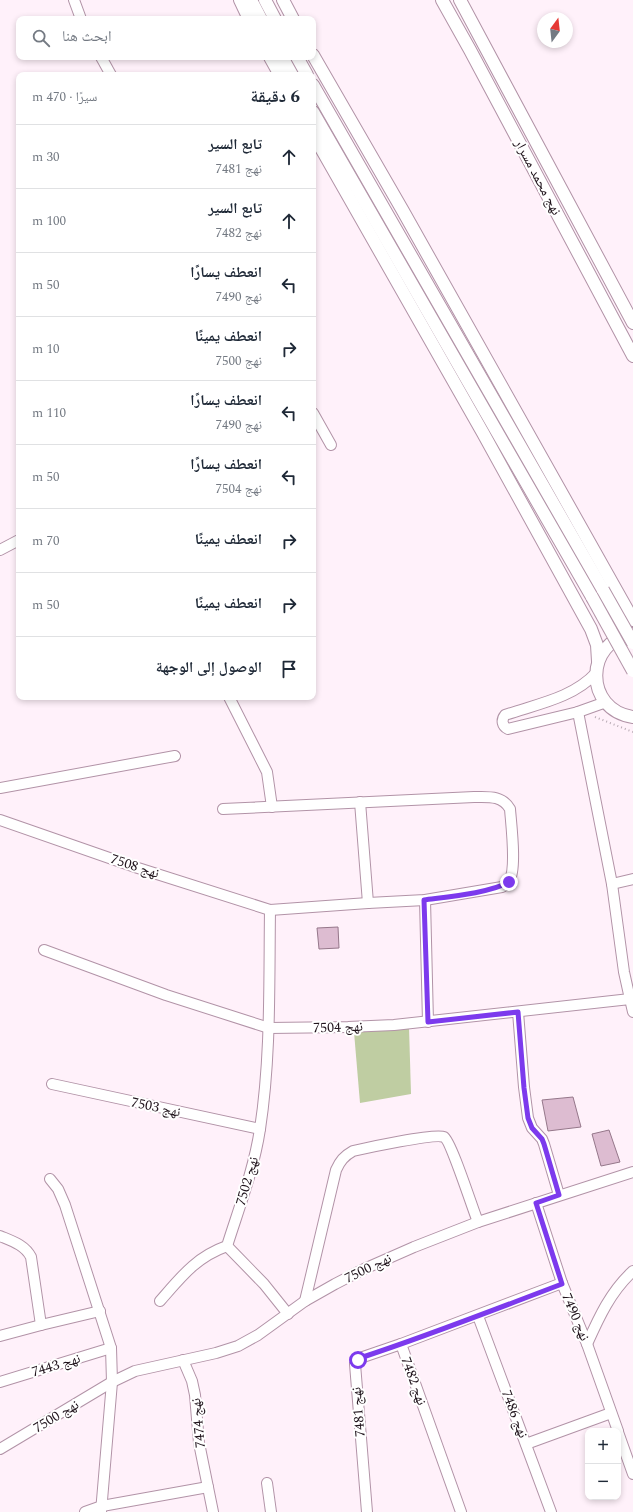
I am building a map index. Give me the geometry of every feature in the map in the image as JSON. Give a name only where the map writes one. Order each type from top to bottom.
[{"type":"street","points":[[74,0],[80,16]]},
{"type":"street","points":[[240,0],[248,16]]},
{"type":"street","points":[[251,0],[259,16]]},
{"type":"street","points":[[265,0],[273,16]]},
{"type":"street","points":[[283,0],[291,16]]},
{"type":"street","name":"نهج محمد مسرار","points":[[442,0],[633,356]]},
{"type":"street","name":"نهج محمد مسرار","points":[[460,0],[633,323]]},
{"type":"street","points":[[470,50],[483,43]]},
{"type":"street","points":[[103,60],[109,72]]},
{"type":"street","points":[[272,60],[278,72]]},
{"type":"street","points":[[284,60],[290,72]]},
{"type":"street","points":[[299,60],[305,72]]},
{"type":"street","points":[[316,60],[403,211],[633,620]]},
{"type":"street","points":[[316,90],[633,643]]},
{"type":"street","points":[[316,117],[633,671]]},
{"type":"street","points":[[316,139],[479,426],[592,629],[597,645],[598,689],[606,702],[617,712],[632,718]]},
{"type":"street","points":[[316,418],[332,446]]},
{"type":"street","points":[[0,550],[16,542]]},
{"type":"street","points":[[606,702],[578,712],[508,729],[505,727],[503,722],[505,714],[566,695],[581,687],[597,667],[605,649],[622,636],[633,634]]},
{"type":"street","points":[[231,700],[267,772],[272,807]]},
{"type":"street","points":[[578,712],[629,971],[630,999],[633,1012]]},
{"type":"street","points":[[0,788],[175,756]]},
{"type":"street","points":[[223,809],[490,797],[500,798],[507,803],[510,808],[513,859],[511,877],[509,882],[502,887],[424,900],[270,910]]},
{"type":"street","points":[[360,802],[368,903]]},
{"type":"street","name":"نهج 7508","points":[[0,820],[138,868],[270,910]]},
{"type":"street","points":[[612,884],[633,879]]},
{"type":"street","points":[[424,900],[428,1022]]},
{"type":"street","name":"نهج 7502","points":[[227,1246],[250,1172],[260,1130],[269,1028],[270,910]]},
{"type":"street","name":"نهج 7504","points":[[44,950],[166,995],[269,1028],[348,1027],[428,1022],[630,999]]},
{"type":"street","points":[[518,1012],[528,1118],[532,1128],[542,1139],[559,1195]]},
{"type":"street","name":"نهج 7503","points":[[52,1084],[260,1130]]},
{"type":"street","points":[[305,1301],[336,1170],[341,1160],[353,1151],[430,1137],[444,1138],[447,1140],[453,1153],[478,1222]]},
{"type":"street","name":"نهج 7500","points":[[0,1449],[112,1382],[144,1368],[216,1353],[238,1346],[258,1335],[305,1301],[364,1269],[414,1247],[478,1222],[633,1172]]},
{"type":"street","points":[[50,1179],[58,1189],[65,1205],[111,1348],[112,1382],[102,1509]]},
{"type":"street","name":"نهج 7490","points":[[536,1203],[562,1284],[587,1344],[617,1428]]},
{"type":"street","points":[[0,1236],[21,1246],[31,1257],[41,1325]]},
{"type":"street","points":[[160,1301],[199,1260],[207,1254],[227,1246],[264,1284],[288,1314]]},
{"type":"street","points":[[587,1344],[603,1309],[614,1293],[633,1271]]},
{"type":"street","name":"نهج 7482","points":[[461,1512],[401,1344],[562,1284]]},
{"type":"street","points":[[0,1336],[100,1312]]},
{"type":"street","name":"نهج 7486","points":[[478,1316],[551,1512]]},
{"type":"street","name":"نهج 7481","points":[[367,1512],[355,1364],[363,1357],[401,1344]]},
{"type":"street","name":"نهج 7443","points":[[0,1382],[111,1348]]},
{"type":"street","name":"نهج 7474","points":[[183,1360],[196,1395],[199,1443],[213,1512]]},
{"type":"street","points":[[526,1444],[611,1413]]},
{"type":"street","name":"نهج 7490","points":[[621,1440],[633,1474]]},
{"type":"street","points":[[267,1483],[271,1512]]},
{"type":"street","points":[[85,1512],[208,1487]]},
{"type":"green space","points":[[409,1027],[411,1094],[360,1103],[354,1032]]},
{"type":"building","points":[[338,927],[339,948],[319,949],[317,928]]},
{"type":"building","points":[[573,1097],[581,1127],[548,1131],[542,1100]]},
{"type":"building","points":[[609,1130],[620,1162],[601,1166],[592,1134]]},
{"type":"route","points":[[358,1360],[562,1284],[536,1203],[559,1195],[542,1139],[532,1128],[528,1118],[518,1012],[428,1022],[424,900],[490,890],[502,887],[509,882]]}]
